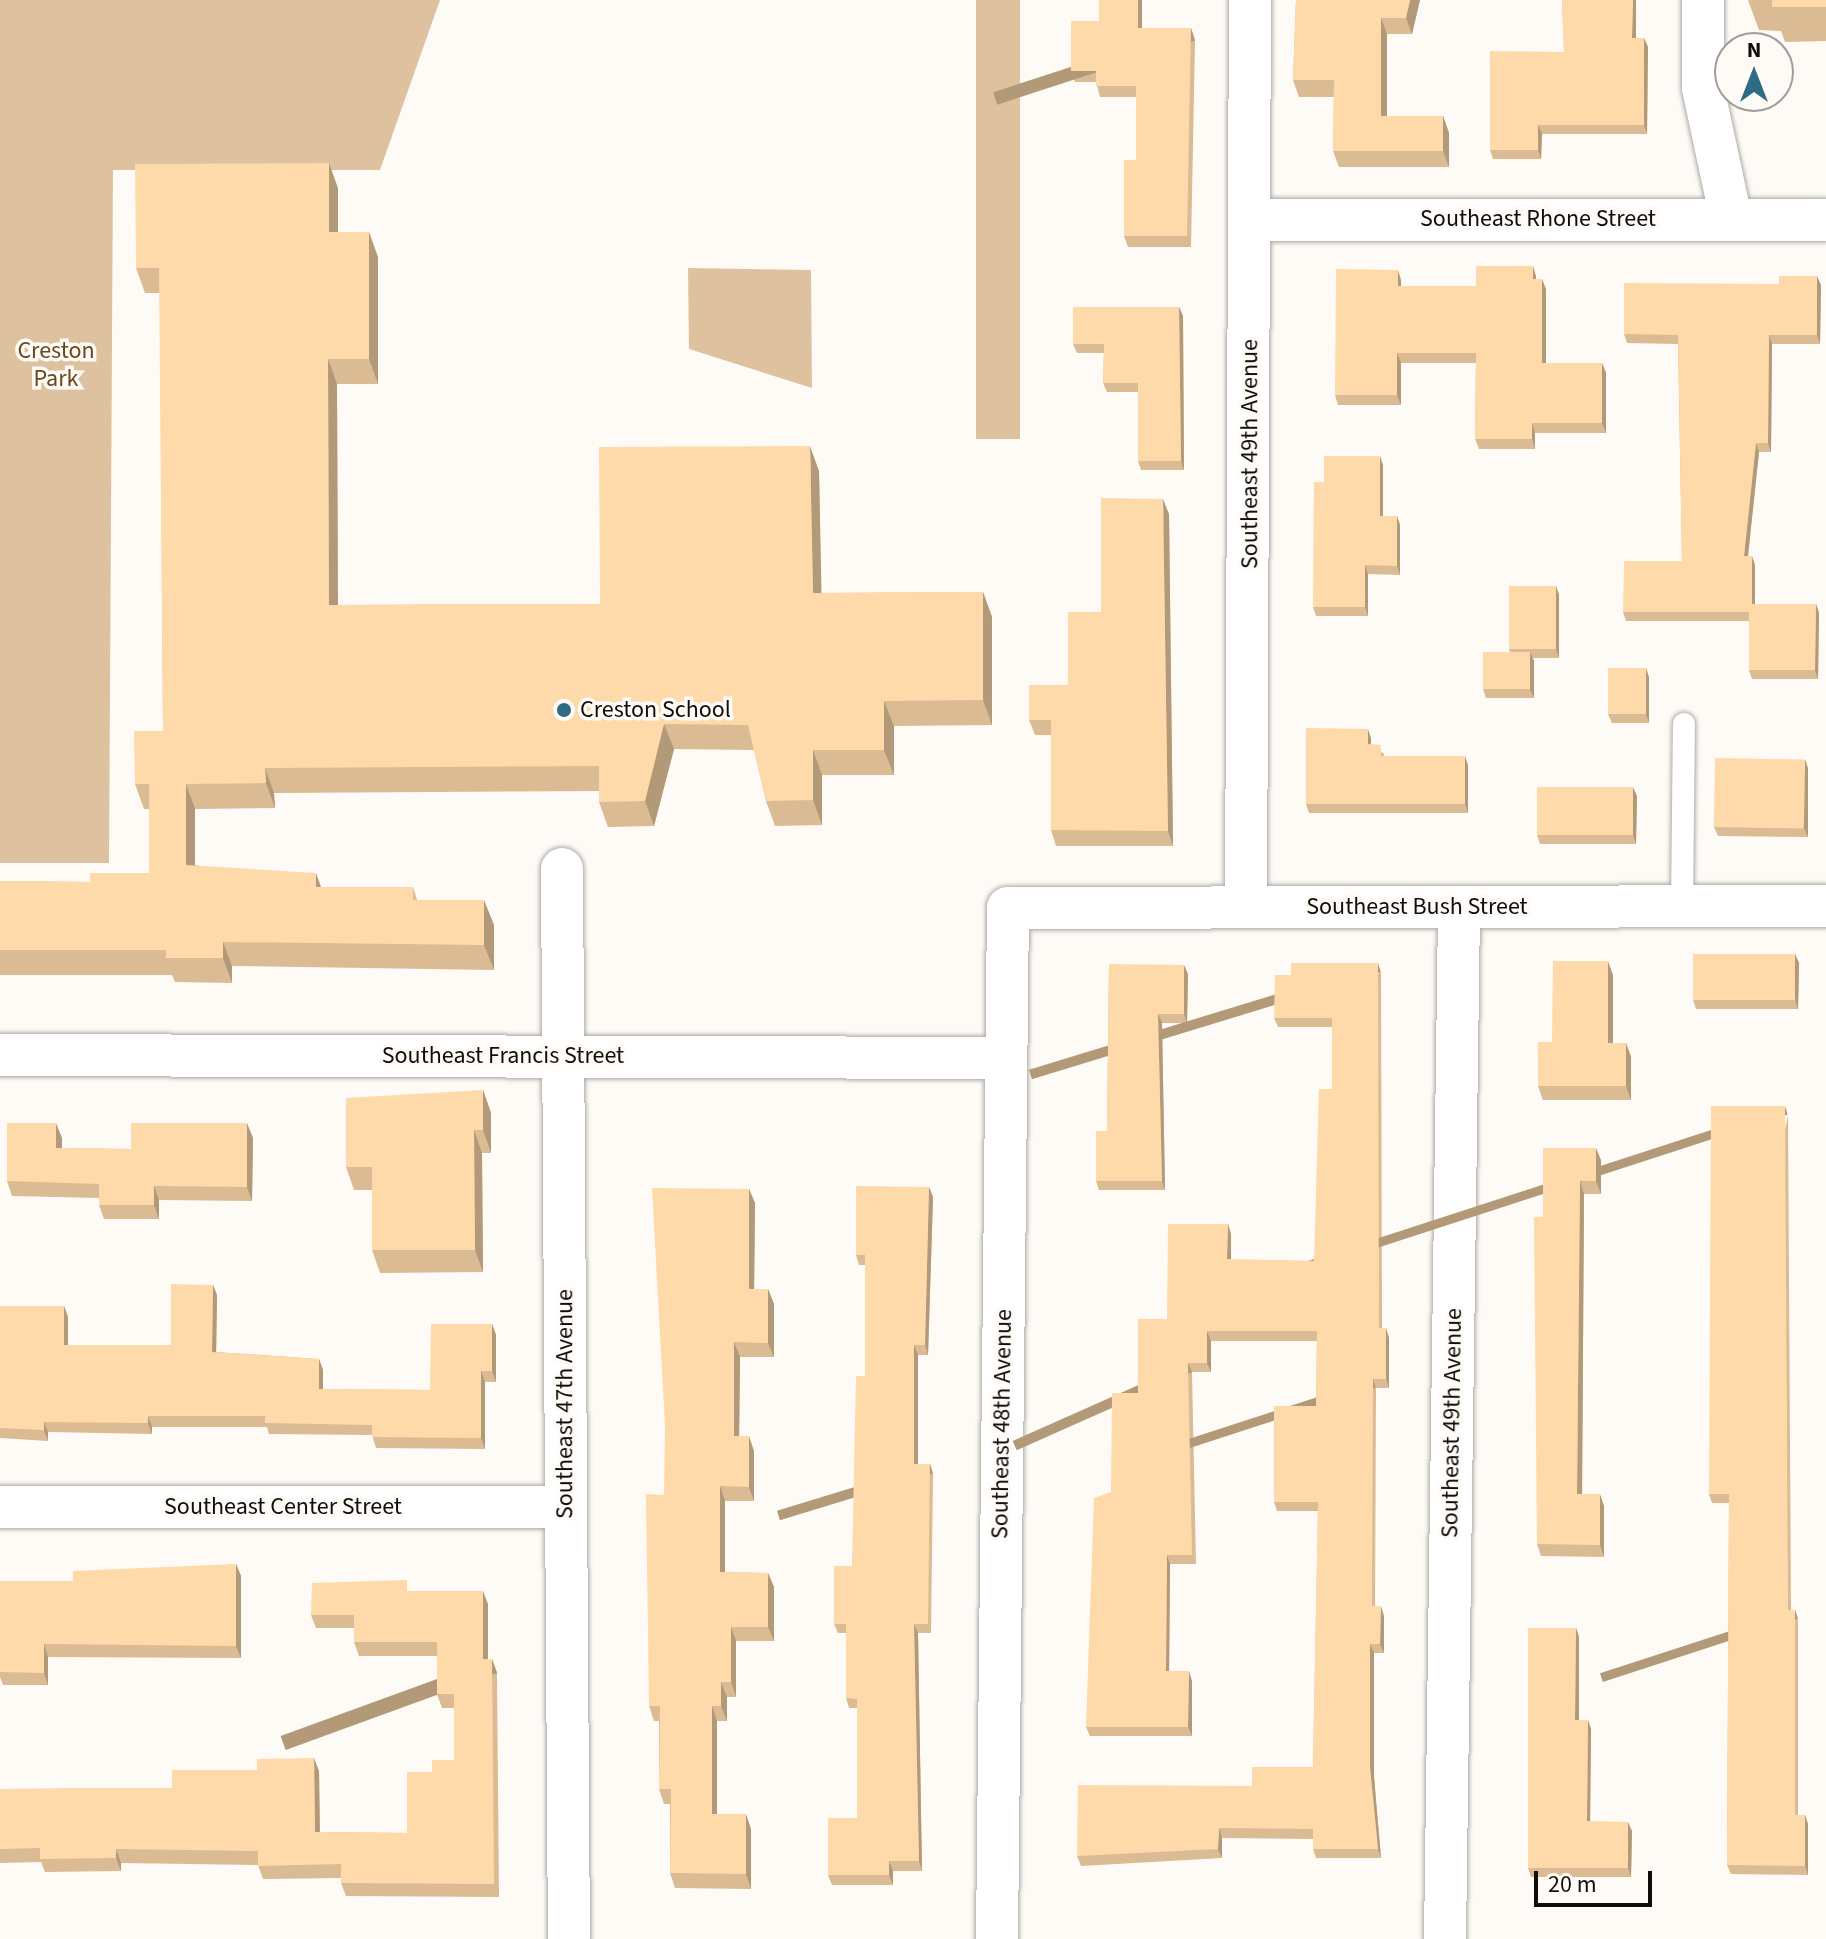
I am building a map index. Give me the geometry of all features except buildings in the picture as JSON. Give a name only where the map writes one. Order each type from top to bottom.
[{"type":"street","name":"Southeast 49th Avenue","points":[[1246,907],[1250,0]]},
{"type":"street","points":[[1703,0],[1703,88],[1731,219]]},
{"type":"street","name":"Southeast Rhone Street","points":[[1251,220],[1826,220]]},
{"type":"street","name":"Southeast 47th Avenue","points":[[562,869],[569,1939]]},
{"type":"street","name":"Southeast Bush Street","points":[[1008,908],[1826,906]]},
{"type":"street","name":"Southeast 49th Avenue","points":[[1445,1939],[1459,907]]},
{"type":"street","name":"Southeast 48th Avenue","points":[[997,1939],[1008,908]]},
{"type":"street","name":"Southeast Francis Street","points":[[0,1055],[1006,1058]]},
{"type":"street","name":"Southeast Center Street","points":[[0,1507],[566,1507]]},
{"type":"lane","points":[[1682,907],[1684,724]]},
{"type":"green space","name":"Creston Park","points":[[0,0],[440,0],[380,170],[113,170],[109,863],[0,863]]},
{"type":"green space","points":[[976,0],[1020,0],[1020,439],[976,439]]},
{"type":"green space","points":[[688,268],[811,270],[812,388],[689,349]]},
{"type":"place","name":"Creston School","points":[[564,710]]}]
